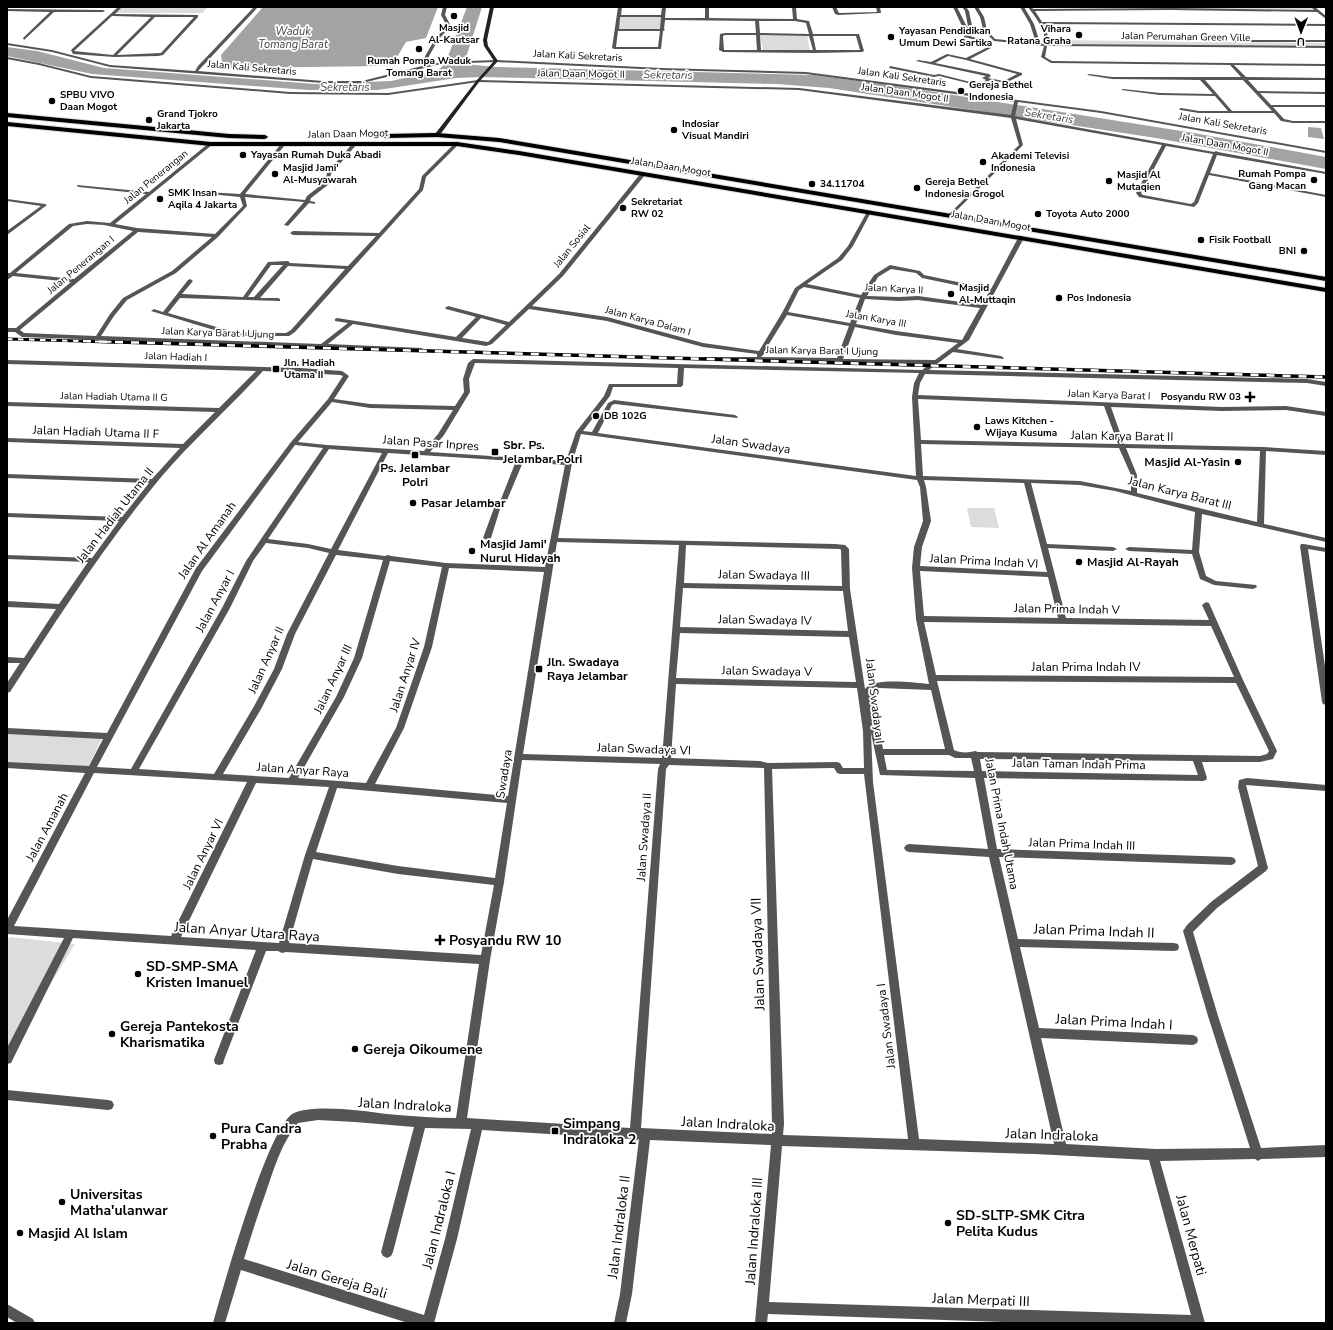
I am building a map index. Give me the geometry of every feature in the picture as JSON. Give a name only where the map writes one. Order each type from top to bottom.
[{"type":"highway","points":[[7,115],[229,136],[284,137]]},
{"type":"highway","points":[[21,125],[34,117]]},
{"type":"highway","name":"Jalan Daan Mogot","points":[[7,124],[211,144],[457,144],[737,189],[1326,290]]},
{"type":"highway","name":"Jalan Daan Mogot","points":[[376,136],[437,135],[498,140],[1326,279]]},
{"type":"highway","points":[[718,186],[728,178]]},
{"type":"highway","points":[[737,189],[745,181]]},
{"type":"street","points":[[7,10],[215,7]]},
{"type":"street","points":[[119,8],[72,51],[78,55],[154,56],[162,54],[197,16],[215,7]]},
{"type":"street","points":[[196,72],[256,7]]},
{"type":"street","points":[[433,65],[426,60],[427,56],[436,40],[450,26],[443,16],[445,7]]},
{"type":"street","points":[[437,135],[479,80],[495,62],[486,46],[485,40],[492,7]]},
{"type":"street","points":[[620,7],[614,48],[660,48],[663,30],[664,7]]},
{"type":"street","points":[[707,7],[707,19]]},
{"type":"street","points":[[794,7],[795,20]]},
{"type":"street","points":[[834,7],[837,14],[879,13],[878,7]]},
{"type":"street","points":[[955,7],[958,10],[967,30]]},
{"type":"street","points":[[964,7],[967,11],[970,25],[965,36],[975,39]]},
{"type":"street","points":[[967,30],[984,30],[982,17],[976,7]]},
{"type":"street","points":[[1022,7],[1032,24],[1038,44]]},
{"type":"street","points":[[1313,7],[1325,11]]},
{"type":"street","points":[[1031,8],[1319,9]]},
{"type":"street","points":[[1031,8],[1042,23],[1047,39],[1044,44],[1043,57],[1047,61],[1060,63],[1326,65]]},
{"type":"street","points":[[1172,9],[1177,15]]},
{"type":"street","points":[[1319,9],[1326,18]]},
{"type":"street","points":[[24,39],[54,10]]},
{"type":"street","points":[[110,15],[197,16]]},
{"type":"street","points":[[114,56],[155,15]]},
{"type":"street","points":[[618,16],[795,20],[808,22],[815,52]]},
{"type":"street","points":[[757,20],[759,52]]},
{"type":"street","points":[[1181,20],[1185,24]]},
{"type":"street","name":"Jalan Perumahan Green Ville","points":[[1042,23],[1326,24]]},
{"type":"street","points":[[963,24],[970,25]]},
{"type":"street","points":[[616,30],[663,30]]},
{"type":"street","name":"Jalan Perumahan Green Ville","points":[[984,30],[994,40],[1038,44],[1326,47]]},
{"type":"street","points":[[721,35],[811,35],[858,35],[862,51],[759,52],[721,50],[721,35]]},
{"type":"street","points":[[990,36],[1053,39]]},
{"type":"street","name":"Jalan Perumahan Green Ville","points":[[1231,41],[1326,41]]},
{"type":"street","name":"Jalan Kali Sekretaris","points":[[7,44],[52,51],[102,64],[296,81],[351,82],[374,80],[442,63],[473,62],[662,70],[793,72],[1102,112],[1326,152]]},
{"type":"street","points":[[968,59],[978,52],[990,47]]},
{"type":"street","points":[[918,61],[988,75],[989,76],[984,78],[1004,82],[1021,74],[968,59],[947,55],[932,63]]},
{"type":"street","name":"Jalan Kali Sekretaris","points":[[7,58],[39,64],[91,77],[290,93],[388,94],[479,80]]},
{"type":"street","points":[[180,71],[204,62]]},
{"type":"street","points":[[1092,63],[1088,77],[1326,79]]},
{"type":"street","points":[[1231,64],[1283,120],[1289,122],[1326,122]]},
{"type":"street","points":[[890,67],[934,76],[939,75],[980,85]]},
{"type":"street","points":[[1202,78],[1231,112]]},
{"type":"street","points":[[965,94],[989,79]]},
{"type":"street","name":"Jalan Daan Mogot II","points":[[479,80],[799,89],[1013,117],[1325,171]]},
{"type":"street","points":[[1123,90],[1160,94],[1216,95]]},
{"type":"street","points":[[1258,92],[1326,93]]},
{"type":"street","points":[[950,216],[1022,145],[1013,117],[1016,101]]},
{"type":"street","points":[[1271,106],[1326,106]]},
{"type":"street","points":[[1181,109],[1199,112],[1276,112]]},
{"type":"street","name":"Jalan Penerangan","points":[[112,224],[211,144]]},
{"type":"street","points":[[286,224],[306,204],[306,201],[327,183],[329,174],[355,144]]},
{"type":"street","points":[[154,310],[234,334],[287,334],[293,331],[421,189],[424,177],[457,144]]},
{"type":"street","points":[[242,195],[283,145]]},
{"type":"street","points":[[1164,146],[1138,192],[1139,194],[1194,206],[1209,174],[1216,152]]},
{"type":"street","points":[[1325,171],[1326,181]]},
{"type":"street","name":"Jalan Sosial","points":[[336,320],[489,344],[561,275],[643,174]]},
{"type":"street","points":[[1209,174],[1326,196]]},
{"type":"street","points":[[79,186],[148,194]]},
{"type":"street","points":[[210,193],[306,201],[313,203]]},
{"type":"street","points":[[97,338],[112,315],[125,300],[174,272],[216,236],[245,206],[242,195]]},
{"type":"street","points":[[7,200],[45,205],[7,233]]},
{"type":"street","points":[[757,359],[762,353],[797,290],[840,259],[850,246],[869,212]]},
{"type":"street","name":"Jalan Penerangan I","points":[[8,276],[71,225],[80,223],[112,224],[137,230]]},
{"type":"street","points":[[137,230],[216,236]]},
{"type":"street","name":"Jalan Penerangan I","points":[[18,332],[74,281],[137,230]]},
{"type":"street","points":[[293,234],[380,235]]},
{"type":"street","points":[[950,752],[934,687],[920,619],[916,568],[918,547],[927,521],[923,487],[920,478],[915,397],[917,383],[923,372],[966,340],[1021,238]]},
{"type":"street","points":[[245,298],[268,264],[288,263],[349,268]]},
{"type":"street","points":[[256,299],[288,263]]},
{"type":"street","points":[[839,361],[863,297],[876,276],[890,267],[918,272],[922,276],[992,291]]},
{"type":"street","points":[[8,276],[74,281]]},
{"type":"street","points":[[165,314],[190,281]]},
{"type":"street","name":"Jalan Karya II","points":[[803,285],[863,297],[895,299],[918,298],[984,307]]},
{"type":"street","points":[[179,296],[278,300]]},
{"type":"street","name":"Jalan Karya Dalam I","points":[[529,307],[608,319],[703,345],[762,353]]},
{"type":"street","points":[[448,308],[510,324]]},
{"type":"street","name":"Jalan Karya III","points":[[785,313],[853,324],[896,333],[963,342]]},
{"type":"street","points":[[458,339],[480,316]]},
{"type":"street","points":[[323,345],[354,322]]},
{"type":"street","name":"Jalan Karya Barat I Ujung","points":[[7,330],[97,338],[420,349]]},
{"type":"street","points":[[951,350],[1001,358]]},
{"type":"street","name":"Jalan Karya Barat I Ujung","points":[[706,358],[938,362]]},
{"type":"street","points":[[426,453],[441,435],[466,392],[466,379],[472,361],[1307,381],[1326,384]]},
{"type":"street","name":"Jalan Hadiah I","points":[[7,362],[261,369],[344,374]]},
{"type":"street","points":[[579,432],[607,396],[611,385],[679,386],[681,367]]},
{"type":"street","name":"Jalan Hadiah Utama II","points":[[7,690],[60,607],[123,519],[185,446],[261,369]]},
{"type":"street","name":"Jalan Al Amanah","points":[[109,736],[199,570],[293,443],[330,400],[346,377],[344,374]]},
{"type":"street","name":"Jalan Karya Barat I","points":[[915,397],[1222,410],[1286,408],[1326,414]]},
{"type":"street","points":[[330,400],[370,406],[457,408]]},
{"type":"street","points":[[594,434],[610,404],[614,402],[735,417]]},
{"type":"street","name":"Jalan Hadiah Utama II G","points":[[7,404],[221,410]]},
{"type":"street","points":[[1107,405],[1134,475],[1134,494]]},
{"type":"street","name":"Jalan Swadaya","points":[[579,432],[920,478]]},
{"type":"street","name":"Swadaya","points":[[461,1123],[485,960],[499,882],[548,570],[569,463],[579,432]]},
{"type":"street","name":"Jalan Hadiah Utama II F","points":[[7,440],[185,446]]},
{"type":"street","name":"Jalan Karya Barat II","points":[[917,442],[1263,450],[1326,453]]},
{"type":"street","name":"Jalan Pasar Inpres","points":[[293,443],[327,447],[569,463]]},
{"type":"street","name":"Jalan Anyar I","points":[[134,771],[226,608],[250,561],[327,447]]},
{"type":"street","points":[[1260,525],[1263,450]]},
{"type":"street","name":"Jalan Anyar II","points":[[217,776],[274,676],[286,648],[290,634],[386,451]]},
{"type":"street","points":[[487,538],[498,508],[504,500],[520,460]]},
{"type":"street","points":[[7,476],[154,481]]},
{"type":"street","name":"Jalan Karya Barat III","points":[[920,478],[1080,483],[1134,494],[1326,540]]},
{"type":"street","points":[[1027,481],[1045,546],[1063,621]]},
{"type":"street","points":[[1200,511],[1195,552],[1203,577],[1214,583],[1253,587]]},
{"type":"street","points":[[7,515],[123,519]]},
{"type":"street","points":[[1304,535],[1304,546],[1326,702]]},
{"type":"street","points":[[265,540],[308,546],[333,552],[446,565],[548,570]]},
{"type":"street","name":"Jalan Swadaya I","points":[[554,540],[683,542],[842,547],[845,549],[846,589],[867,731],[869,771],[914,1145]]},
{"type":"street","name":"Jalan Swadaya II","points":[[640,1135],[661,782],[662,769],[666,761],[683,542]]},
{"type":"street","points":[[1045,546],[1113,549]]},
{"type":"street","points":[[1304,546],[1326,550]]},
{"type":"street","points":[[1129,549],[1195,552]]},
{"type":"street","points":[[7,557],[94,560]]},
{"type":"street","name":"Jalan Anyar III","points":[[292,781],[336,703],[358,658],[388,558]]},
{"type":"street","name":"Jalan Anyar IV","points":[[369,787],[400,728],[428,647],[446,565]]},
{"type":"street","name":"Jalan Prima Indah VI","points":[[916,568],[1052,575]]},
{"type":"street","name":"Jalan Swadaya III","points":[[680,585],[846,589]]},
{"type":"street","points":[[7,604],[60,607]]},
{"type":"street","points":[[1206,605],[1239,680]]},
{"type":"street","name":"Jalan Prima Indah V","points":[[920,619],[1213,622]]},
{"type":"street","name":"Jalan Swadaya IV","points":[[677,630],[852,634]]},
{"type":"street","points":[[7,660],[26,661]]},
{"type":"street","name":"Jalan Prima Indah IV","points":[[932,678],[1239,680]]},
{"type":"street","name":"Jalan Taman Indah Prima","points":[[975,754],[1197,759],[1260,759],[1270,757],[1273,751],[1239,680]]},
{"type":"street","name":"Jalan Swadaya V","points":[[673,681],[860,686]]},
{"type":"street","points":[[879,752],[868,692],[869,689],[878,685],[934,687]]},
{"type":"street","points":[[7,731],[109,736]]},
{"type":"street","name":"Jalan Amanah","points":[[7,930],[109,736]]},
{"type":"street","name":"Jalan Taman Indah Prima","points":[[879,752],[883,772],[1203,778],[1197,759]]},
{"type":"street","name":"Jalan Prima Indah Utama","points":[[879,752],[950,752],[955,755],[975,754],[1013,942],[1061,1149]]},
{"type":"street","name":"Jalan Swadaya VI","points":[[519,757],[760,764],[768,766],[837,765],[840,771],[869,771]]},
{"type":"street","name":"Jalan Anyar Raya","points":[[7,764],[292,781],[512,800]]},
{"type":"street","name":"Jalan Swadaya VII","points":[[768,766],[778,1124],[777,1141]]},
{"type":"street","name":"Jalan Anyar VI","points":[[174,940],[253,779]]},
{"type":"street","points":[[1258,1154],[1213,1016],[1188,932],[1190,928],[1214,905],[1263,868],[1242,782],[1247,781],[1326,788]]},
{"type":"street","points":[[282,948],[310,855],[334,784]]},
{"type":"street","name":"Jalan Prima Indah III","points":[[909,848],[994,853],[1231,861]]},
{"type":"street","points":[[310,855],[398,870],[499,882]]},
{"type":"street","name":"Jalan Anyar Utara Raya","points":[[7,930],[70,935],[174,940],[262,948],[485,960]]},
{"type":"street","points":[[7,1060],[70,935]]},
{"type":"street","name":"Jalan Prima Indah II","points":[[1013,942],[1174,947]]},
{"type":"street","points":[[219,1060],[262,948]]},
{"type":"street","name":"Jalan Prima Indah I","points":[[1034,1032],[1193,1040]]},
{"type":"street","points":[[7,1095],[108,1105]]},
{"type":"street","name":"Jalan Indraloka","points":[[237,1263],[253,1211],[282,1135],[289,1122],[296,1117],[302,1116],[334,1116],[421,1122],[461,1123],[640,1135],[777,1141],[1061,1149],[1153,1155],[1258,1154],[1326,1151]]},
{"type":"street","points":[[387,1252],[421,1122]]},
{"type":"street","name":"Jalan Indraloka I","points":[[428,1323],[451,1239],[478,1124]]},
{"type":"street","name":"Jalan Indraloka II","points":[[620,1323],[626,1294],[640,1135]]},
{"type":"street","name":"Jalan Indraloka III","points":[[761,1323],[777,1141]]},
{"type":"street","name":"Jalan Merpati","points":[[1153,1155],[1199,1322]]},
{"type":"street","points":[[219,1323],[237,1263]]},
{"type":"street","name":"Jalan Gereja Bali","points":[[237,1263],[428,1323]]},
{"type":"street","name":"Jalan Merpati III","points":[[763,1308],[1199,1322]]},
{"type":"street","points":[[7,1310],[29,1323]]},
{"type":"shaded area","points":[[122,7],[207,8],[203,13],[115,13]]},
{"type":"shaded area","points":[[1177,7],[1310,7],[1315,11],[1183,10]]},
{"type":"shaded area","points":[[619,16],[663,17],[661,30],[617,30]]},
{"type":"shaded area","points":[[760,35],[807,35],[810,51],[763,51]]},
{"type":"shaded area","points":[[1045,40],[1326,43],[1326,47],[1044,44]]},
{"type":"shaded area","points":[[967,508],[994,508],[999,528],[971,527]]},
{"type":"shaded area","points":[[7,734],[102,738],[88,767],[7,763]]},
{"type":"shaded area","points":[[10,937],[75,944],[45,993],[7,1048],[7,940]]},
{"type":"water","name":"Waduk Tomang Barat","points":[[263,7],[438,7],[426,38],[406,42],[394,62],[381,66],[230,68],[222,62],[221,55]]},
{"type":"water","name":"Sekretaris","points":[[467,7],[482,7],[464,64],[496,67],[814,75],[903,87],[1194,133],[1326,157],[1326,169],[1156,138],[829,88],[776,84],[482,77],[456,78],[378,90],[308,90],[92,74],[7,56],[7,47],[37,51],[104,68],[315,84],[391,81],[437,71],[445,64]]},
{"type":"water","points":[[1308,127],[1321,128],[1324,139],[1308,137]]},
{"type":"railway","points":[[7,339],[111,342]]},
{"type":"railway","points":[[83,341],[111,342]]},
{"type":"railway","points":[[111,342],[118,342]]},
{"type":"railway","points":[[111,342],[1326,377]]},
{"type":"place","name":"Masjid Al-Kautsar","points":[[454,16]]},
{"type":"place","name":"Vihara Ratana Graha","points":[[1079,35]]},
{"type":"place","name":"Yayasan Pendidikan Umum Dewi Sartika","points":[[891,37]]},
{"type":"place","name":"Rumah Pompa Waduk Tomang Barat","points":[[419,49]]},
{"type":"place","name":"Gereja Bethel Indonesia","points":[[961,91]]},
{"type":"place","name":"SPBU VIVO Daan Mogot","points":[[52,101]]},
{"type":"place","name":"Grand Tjokro Jakarta","points":[[149,120]]},
{"type":"place","name":"Indosiar Visual Mandiri","points":[[674,130]]},
{"type":"place","name":"Yayasan Rumah Duka Abadi","points":[[243,155]]},
{"type":"place","name":"Akademi Televisi Indonesia","points":[[983,162]]},
{"type":"place","name":"Masjid Jami' Al-Musyawarah","points":[[275,174]]},
{"type":"place","name":"Rumah Pompa Gang Macan","points":[[1314,180]]},
{"type":"place","name":"Masjid Al Mutaqien","points":[[1109,181]]},
{"type":"place","name":"34.11704","points":[[812,184]]},
{"type":"place","name":"Gereja Bethel Indonesia Grogol","points":[[917,188]]},
{"type":"place","name":"SMK Insan Aqila 4 Jakarta","points":[[160,199]]},
{"type":"place","name":"Sekretariat RW 02","points":[[623,208]]},
{"type":"place","name":"Toyota Auto 2000","points":[[1038,214]]},
{"type":"place","name":"Fisik Football","points":[[1201,240]]},
{"type":"place","name":"BNI","points":[[1304,251]]},
{"type":"place","name":"Masjid Al-Muttaqin","points":[[951,294]]},
{"type":"place","name":"Pos Indonesia","points":[[1059,298]]},
{"type":"place","name":"Jln. Hadiah Utama II","points":[[276,369]]},
{"type":"place","name":"Posyandu RW 03","points":[[1250,397]]},
{"type":"place","name":"DB 102G","points":[[596,416]]},
{"type":"place","name":"Laws Kitchen - Wijaya Kusuma","points":[[977,427]]},
{"type":"place","name":"Sbr. Ps. Jelambar Polri","points":[[495,452]]},
{"type":"place","name":"Ps. Jelambar Polri","points":[[415,455]]},
{"type":"place","name":"Masjid Al-Yasin","points":[[1238,462]]},
{"type":"place","name":"Pasar Jelambar","points":[[413,503]]},
{"type":"place","name":"Masjid Jami' Nurul Hidayah","points":[[472,551]]},
{"type":"place","name":"Masjid Al-Rayah","points":[[1079,562]]},
{"type":"place","name":"Jln. Swadaya Raya Jelambar","points":[[539,669]]},
{"type":"place","name":"Posyandu RW 10","points":[[440,940]]},
{"type":"place","name":"SD-SMP-SMA Kristen Imanuel","points":[[138,974]]},
{"type":"place","name":"Gereja Pantekosta Kharismatika","points":[[112,1034]]},
{"type":"place","name":"Gereja Oikoumene","points":[[355,1049]]},
{"type":"place","name":"Simpang Indraloka 2","points":[[555,1131]]},
{"type":"place","name":"Pura Candra Prabha","points":[[213,1136]]},
{"type":"place","name":"Universitas Matha'ulanwar","points":[[62,1202]]},
{"type":"place","name":"SD-SLTP-SMK Citra Pelita Kudus","points":[[948,1223]]},
{"type":"place","name":"Masjid Al Islam","points":[[20,1233]]}]
